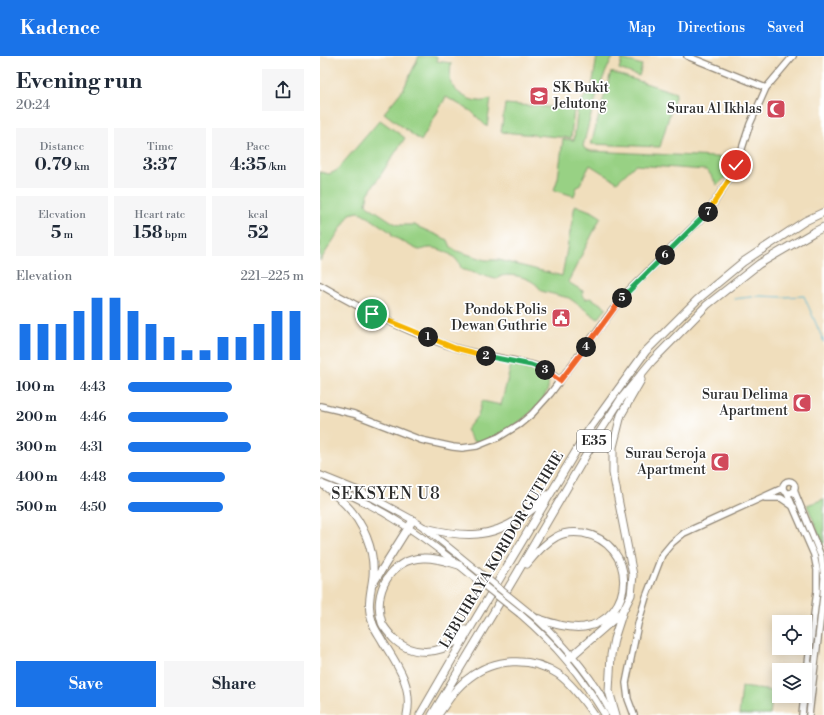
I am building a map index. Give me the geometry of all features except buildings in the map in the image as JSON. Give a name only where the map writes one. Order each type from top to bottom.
[{"type":"highway","name":"LEBUHRAYA KORIDOR GUTHRIE","points":[[420,715],[588,431],[646,351],[697,300],[743,262],[805,221],[824,212]]},
{"type":"highway","name":"LEBUHRAYA KORIDOR GUTHRIE","points":[[432,715],[596,438],[622,399],[652,361],[707,306],[759,264],[824,227]]},
{"type":"highway","points":[[616,715],[609,691],[611,655],[614,639],[623,611],[631,595],[633,575],[613,473],[613,447],[621,415],[652,361]]},
{"type":"highway","points":[[321,483],[345,504],[356,517],[368,540],[373,565],[369,609],[373,625],[401,670],[407,688],[407,715]]},
{"type":"highway","points":[[426,528],[459,535],[477,535],[492,532],[527,514],[553,490]]},
{"type":"highway","points":[[371,588],[411,524]]},
{"type":"highway","points":[[516,575],[536,553],[557,536],[568,533],[578,532],[596,537],[608,544],[620,560],[624,574],[622,592],[618,603],[610,614],[600,621],[589,626],[572,627],[536,618]]},
{"type":"highway","points":[[459,565],[440,560],[423,558],[404,563],[394,570],[384,584],[380,597],[380,614],[383,624],[397,642],[408,649],[419,651],[437,650],[445,647],[457,639],[472,625]]},
{"type":"highway","points":[[570,658],[623,611]]},
{"type":"highway","points":[[438,715],[453,694],[468,678],[484,668],[500,662],[519,662],[545,667],[559,674],[584,700],[594,715]]},
{"type":"main road","points":[[320,475],[362,492],[411,524],[520,614],[570,658],[582,680],[605,715]]},
{"type":"main road","points":[[321,483],[340,490],[411,524],[426,528],[536,618],[603,698],[612,715]]},
{"type":"street","points":[[687,56],[766,88]]},
{"type":"street","points":[[320,406],[354,414],[408,436],[431,443],[452,447],[471,447],[499,437],[526,420],[560,381],[624,295],[708,212],[735,170],[750,124],[766,88],[793,56]]},
{"type":"street","points":[[320,285],[372,314],[404,328],[455,348],[540,368],[552,374],[560,381]]},
{"type":"street","points":[[808,663],[817,591],[817,570],[814,555],[794,507],[785,491],[785,483],[789,481],[793,483],[796,495],[821,556],[824,578],[809,715]]},
{"type":"street","points":[[634,715],[628,699],[626,683],[628,668],[646,597],[662,555],[672,542],[684,533],[760,499],[785,491],[792,492],[794,488]]},
{"type":"street","points":[[760,499],[775,497],[781,498],[794,507]]},
{"type":"street","points":[[802,715],[803,703]]},
{"type":"green space","points":[[419,56],[437,56],[437,61],[451,63],[451,83],[457,91],[465,97],[475,101],[485,101],[491,99],[487,127],[471,111],[446,97],[421,141],[384,113],[404,88]]},
{"type":"green space","points":[[597,56],[614,56],[608,66],[596,100],[583,146],[585,149],[591,151],[736,158],[727,176],[717,185],[708,171],[705,170],[635,165],[617,182],[590,165],[579,186],[577,187],[574,196],[554,190],[558,178],[563,139],[574,140],[578,106],[592,87]]},
{"type":"green space","points":[[622,59],[642,65],[639,76],[619,69]]},
{"type":"green space","points":[[611,72],[676,93],[660,147],[591,144]]},
{"type":"green space","points":[[505,104],[574,109],[571,138],[501,132]]},
{"type":"green space","points":[[380,120],[405,138],[368,194],[366,204],[394,223],[399,225],[414,225],[448,240],[451,247],[457,251],[486,260],[499,260],[562,276],[575,205],[601,217],[568,282],[583,291],[583,297],[585,299],[591,298],[607,308],[598,319],[569,298],[541,291],[538,286],[527,279],[513,275],[506,275],[495,279],[461,269],[457,261],[444,251],[433,248],[419,250],[391,235],[392,233],[362,213],[358,212],[350,214],[320,261],[320,172],[329,174],[336,171]]},
{"type":"green space","points":[[511,365],[535,371],[548,381],[548,390],[542,400],[532,411],[507,430],[482,441],[473,441],[466,430],[478,415],[482,401],[501,405]]},
{"type":"green space","points":[[824,499],[824,543],[823,544],[807,505]]},
{"type":"green space","points":[[742,687],[772,691],[770,715],[739,715]]},
{"type":"waterway","points":[[734,299],[759,296],[804,296],[824,342]]},
{"type":"place","name":"SK Bukit Jelutong","points":[[539,96]]},
{"type":"place","name":"Surau Al Ikhlas","points":[[776,109]]},
{"type":"place","name":"Pondok Polis Dewan Guthrie","points":[[561,318]]},
{"type":"place","name":"Surau Delima Apartment","points":[[802,403]]},
{"type":"place","name":"Surau Seroja Apartment","points":[[720,462]]},
{"type":"district","name":"SEKSYEN U8","points":[[386,494]]},
{"type":"route","points":[[372,314],[455,348],[540,368],[552,374],[560,381],[624,295],[708,212],[735,170],[736,165]]}]
